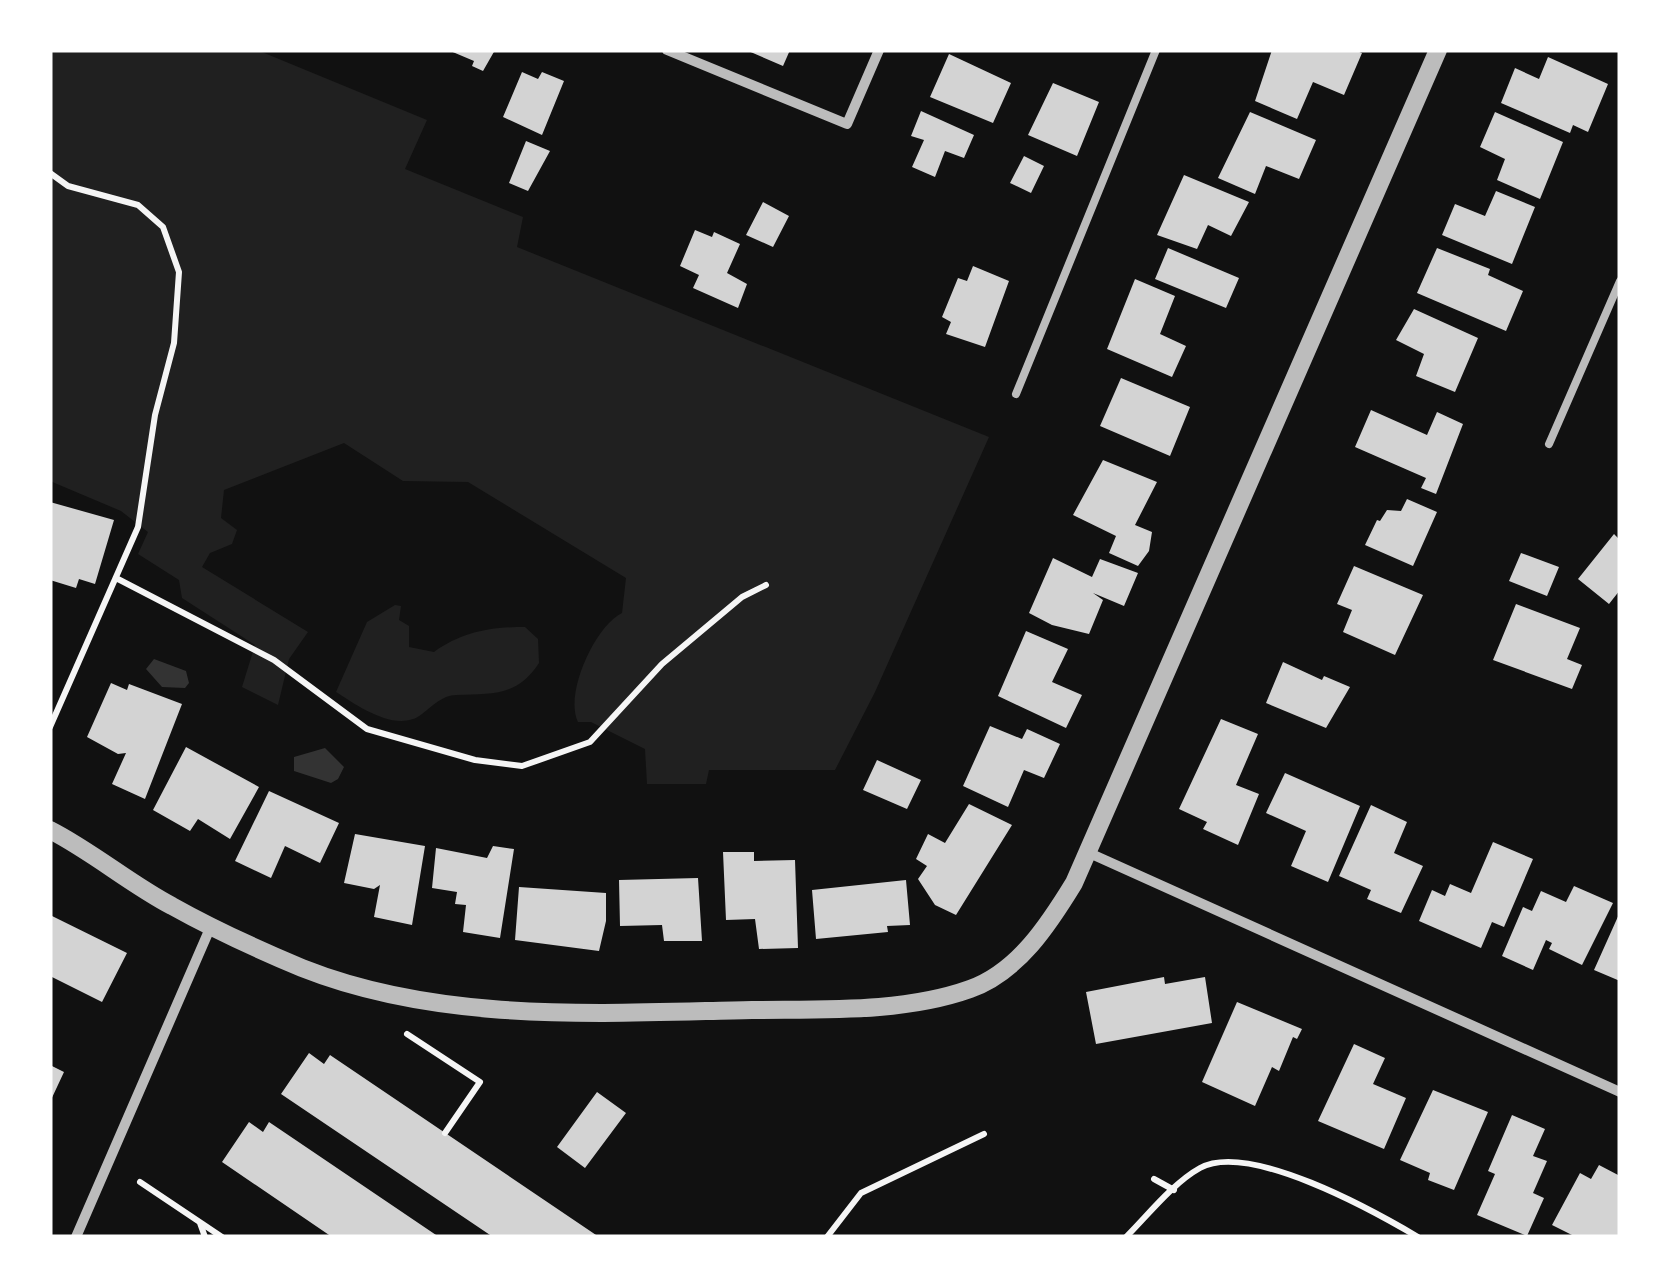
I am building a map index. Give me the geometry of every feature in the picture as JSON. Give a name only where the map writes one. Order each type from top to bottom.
[{"type":"street","points":[[667,50],[847,124],[879,50]]},
{"type":"street","points":[[50,830],[170,906],[342,980],[478,1006],[601,1012],[884,1005],[945,996],[996,978],[1052,919],[1074,883],[1438,50]]},
{"type":"street","points":[[1086,852],[1620,1092]]},
{"type":"street","points":[[76,1237],[212,925]]},
{"type":"lane","points":[[1016,394],[1156,50]]},
{"type":"lane","points":[[1548,444],[1620,281]]},
{"type":"path","points":[[50,173],[68,186],[138,205],[164,228],[179,272],[174,343],[155,414],[138,527],[50,726]]},
{"type":"path","points":[[116,578],[274,660],[367,728],[475,760],[522,766],[590,742],[662,664],[742,597],[766,585]]},
{"type":"path","points":[[406,1034],[480,1082],[446,1133]]},
{"type":"path","points":[[827,1237],[861,1192],[984,1134]]},
{"type":"path","points":[[1126,1237],[1202,1166],[1226,1161],[1258,1164],[1330,1193],[1418,1237]]},
{"type":"path","points":[[1154,1179],[1174,1190]]},
{"type":"path","points":[[140,1182],[222,1237]]},
{"type":"path","points":[[199,1222],[205,1237]]},
{"type":"shaded area","points":[[50,50],[257,50],[427,120],[405,169],[523,217],[517,247],[989,437],[875,692],[835,770],[709,770],[706,784],[647,784],[645,749],[591,722],[578,722],[575,710],[575,695],[585,662],[602,632],[622,613],[626,578],[468,482],[403,481],[344,443],[224,490],[221,518],[237,530],[232,544],[210,553],[202,567],[308,632],[289,659],[278,705],[242,687],[255,645],[182,598],[179,580],[138,554],[148,532],[121,511],[50,481]]},
{"type":"shaded area","points":[[395,605],[401,606],[399,620],[409,626],[409,647],[434,652],[477,632],[525,627],[538,639],[539,663],[513,688],[451,695],[412,719],[378,716],[336,692],[367,622]]},
{"type":"shaded area","points":[[154,659],[186,671],[189,683],[185,688],[162,687],[146,669]]},
{"type":"shaded area","points":[[325,748],[344,767],[338,779],[331,783],[294,771],[294,757]]},
{"type":"building","points":[[448,50],[495,50],[483,71],[472,66],[474,61]]},
{"type":"building","points":[[746,50],[790,50],[783,66]]},
{"type":"building","points":[[1272,50],[1362,53],[1344,95],[1313,82],[1297,119],[1255,101]]},
{"type":"building","points":[[949,54],[1011,83],[993,123],[930,97]]},
{"type":"building","points":[[1548,57],[1608,84],[1588,132],[1573,125],[1570,133],[1501,103],[1515,68],[1539,79]]},
{"type":"building","points":[[522,72],[538,79],[542,72],[564,81],[542,135],[503,117]]},
{"type":"building","points":[[1053,83],[1099,102],[1077,156],[1028,135]]},
{"type":"building","points":[[921,111],[974,135],[964,158],[945,151],[935,177],[912,167],[924,140],[911,136]]},
{"type":"building","points":[[1250,112],[1316,140],[1299,179],[1266,166],[1255,194],[1218,178]]},
{"type":"building","points":[[1495,112],[1563,142],[1540,199],[1497,180],[1505,159],[1480,147]]},
{"type":"building","points":[[526,141],[550,151],[528,191],[509,183]]},
{"type":"building","points":[[1024,156],[1044,166],[1031,193],[1010,183]]},
{"type":"building","points":[[1184,175],[1249,202],[1231,236],[1208,225],[1197,249],[1157,235]]},
{"type":"building","points":[[1496,191],[1535,207],[1512,264],[1442,235],[1455,204],[1485,216]]},
{"type":"building","points":[[763,202],[789,216],[773,247],[746,235]]},
{"type":"building","points":[[695,230],[712,237],[714,232],[740,244],[727,273],[747,284],[738,308],[693,288],[699,275],[680,266]]},
{"type":"building","points":[[1168,248],[1239,278],[1226,308],[1155,279]]},
{"type":"building","points":[[1437,248],[1490,269],[1488,275],[1523,291],[1506,331],[1417,293]]},
{"type":"building","points":[[973,266],[1009,281],[985,347],[946,334],[951,322],[942,317],[958,278],[967,281]]},
{"type":"building","points":[[1135,279],[1175,296],[1160,334],[1186,346],[1172,377],[1107,349]]},
{"type":"building","points":[[1414,309],[1478,338],[1455,392],[1416,376],[1424,354],[1396,340]]},
{"type":"building","points":[[1121,378],[1190,407],[1170,456],[1100,426]]},
{"type":"building","points":[[1371,410],[1427,435],[1437,412],[1463,424],[1436,494],[1421,488],[1426,478],[1355,447]]},
{"type":"building","points":[[1103,460],[1157,482],[1135,525],[1152,532],[1149,551],[1138,566],[1109,553],[1116,536],[1073,515]]},
{"type":"building","points":[[1407,499],[1437,512],[1413,566],[1365,545],[1377,520],[1387,510],[1401,511]]},
{"type":"building","points":[[50,502],[114,520],[95,584],[79,579],[76,588],[50,580]]},
{"type":"building","points":[[1614,534],[1620,540],[1620,590],[1609,604],[1578,579]]},
{"type":"building","points":[[1521,553],[1559,567],[1547,596],[1509,581]]},
{"type":"building","points":[[1053,558],[1092,577],[1100,559],[1138,573],[1124,606],[1093,593],[1103,600],[1089,634],[1052,625],[1029,613]]},
{"type":"building","points":[[1354,566],[1423,595],[1395,655],[1343,632],[1352,610],[1337,604]]},
{"type":"building","points":[[1516,604],[1580,628],[1567,659],[1582,665],[1572,689],[1493,660]]},
{"type":"building","points":[[1026,631],[1068,649],[1052,682],[1082,695],[1066,728],[998,696]]},
{"type":"building","points":[[1283,662],[1322,680],[1324,676],[1350,687],[1326,728],[1266,703]]},
{"type":"building","points":[[111,683],[127,690],[129,684],[182,704],[145,799],[112,784],[126,753],[118,754],[87,737]]},
{"type":"building","points":[[1221,719],[1258,734],[1236,785],[1259,794],[1238,845],[1203,829],[1207,822],[1179,809]]},
{"type":"building","points":[[990,726],[1022,739],[1027,729],[1060,744],[1044,778],[1024,770],[1008,807],[963,786]]},
{"type":"building","points":[[186,747],[259,787],[230,839],[198,819],[190,831],[153,810]]},
{"type":"building","points":[[877,760],[921,780],[907,809],[863,790]]},
{"type":"building","points":[[1285,773],[1360,806],[1328,882],[1291,866],[1306,831],[1266,813]]},
{"type":"building","points":[[269,791],[339,823],[320,863],[285,846],[271,878],[235,861]]},
{"type":"building","points":[[969,804],[1012,825],[956,915],[935,905],[918,879],[927,866],[916,859],[928,834],[945,843]]},
{"type":"building","points":[[1371,805],[1407,822],[1394,853],[1423,866],[1401,913],[1367,899],[1371,890],[1339,876]]},
{"type":"building","points":[[355,834],[425,846],[412,925],[374,917],[380,885],[374,889],[344,883]]},
{"type":"building","points":[[1493,842],[1533,859],[1504,927],[1492,922],[1481,948],[1419,921],[1432,890],[1445,896],[1450,884],[1471,893]]},
{"type":"building","points":[[493,846],[514,849],[500,938],[463,932],[466,905],[455,904],[457,892],[432,888],[436,848],[487,858]]},
{"type":"building","points":[[723,852],[754,852],[754,861],[795,860],[798,948],[759,949],[755,919],[726,920]]},
{"type":"building","points":[[698,878],[702,941],[664,941],[662,925],[620,926],[619,880]]},
{"type":"building","points":[[906,880],[910,925],[887,926],[888,932],[816,939],[812,890]]},
{"type":"building","points":[[1574,886],[1613,903],[1582,965],[1549,949],[1552,943],[1546,940],[1533,970],[1502,956],[1523,907],[1532,911],[1541,891],[1566,902]]},
{"type":"building","points":[[519,887],[606,893],[606,921],[599,951],[515,940]]},
{"type":"building","points":[[1620,912],[1620,981],[1594,970]]},
{"type":"building","points":[[50,915],[127,953],[102,1002],[50,976]]},
{"type":"building","points":[[1164,977],[1165,984],[1205,977],[1212,1023],[1096,1044],[1086,992]]},
{"type":"building","points":[[1237,1002],[1302,1029],[1297,1039],[1293,1037],[1279,1071],[1272,1067],[1255,1106],[1202,1082]]},
{"type":"building","points":[[1354,1044],[1385,1058],[1373,1084],[1406,1098],[1384,1149],[1318,1121]]},
{"type":"building","points":[[309,1053],[324,1064],[330,1055],[599,1237],[493,1237],[281,1094]]},
{"type":"building","points":[[50,1065],[64,1072],[50,1102]]},
{"type":"building","points":[[1433,1090],[1488,1112],[1454,1190],[1428,1180],[1430,1173],[1400,1160]]},
{"type":"building","points":[[597,1092],[626,1113],[585,1168],[557,1147]]},
{"type":"building","points":[[1512,1115],[1545,1129],[1533,1156],[1547,1161],[1533,1193],[1544,1198],[1527,1236],[1477,1215],[1495,1174],[1488,1171]]},
{"type":"building","points":[[249,1122],[263,1132],[269,1122],[439,1237],[332,1237],[222,1162]]},
{"type":"building","points":[[1599,1165],[1620,1176],[1620,1237],[1576,1237],[1552,1225],[1580,1173],[1591,1179]]}]
